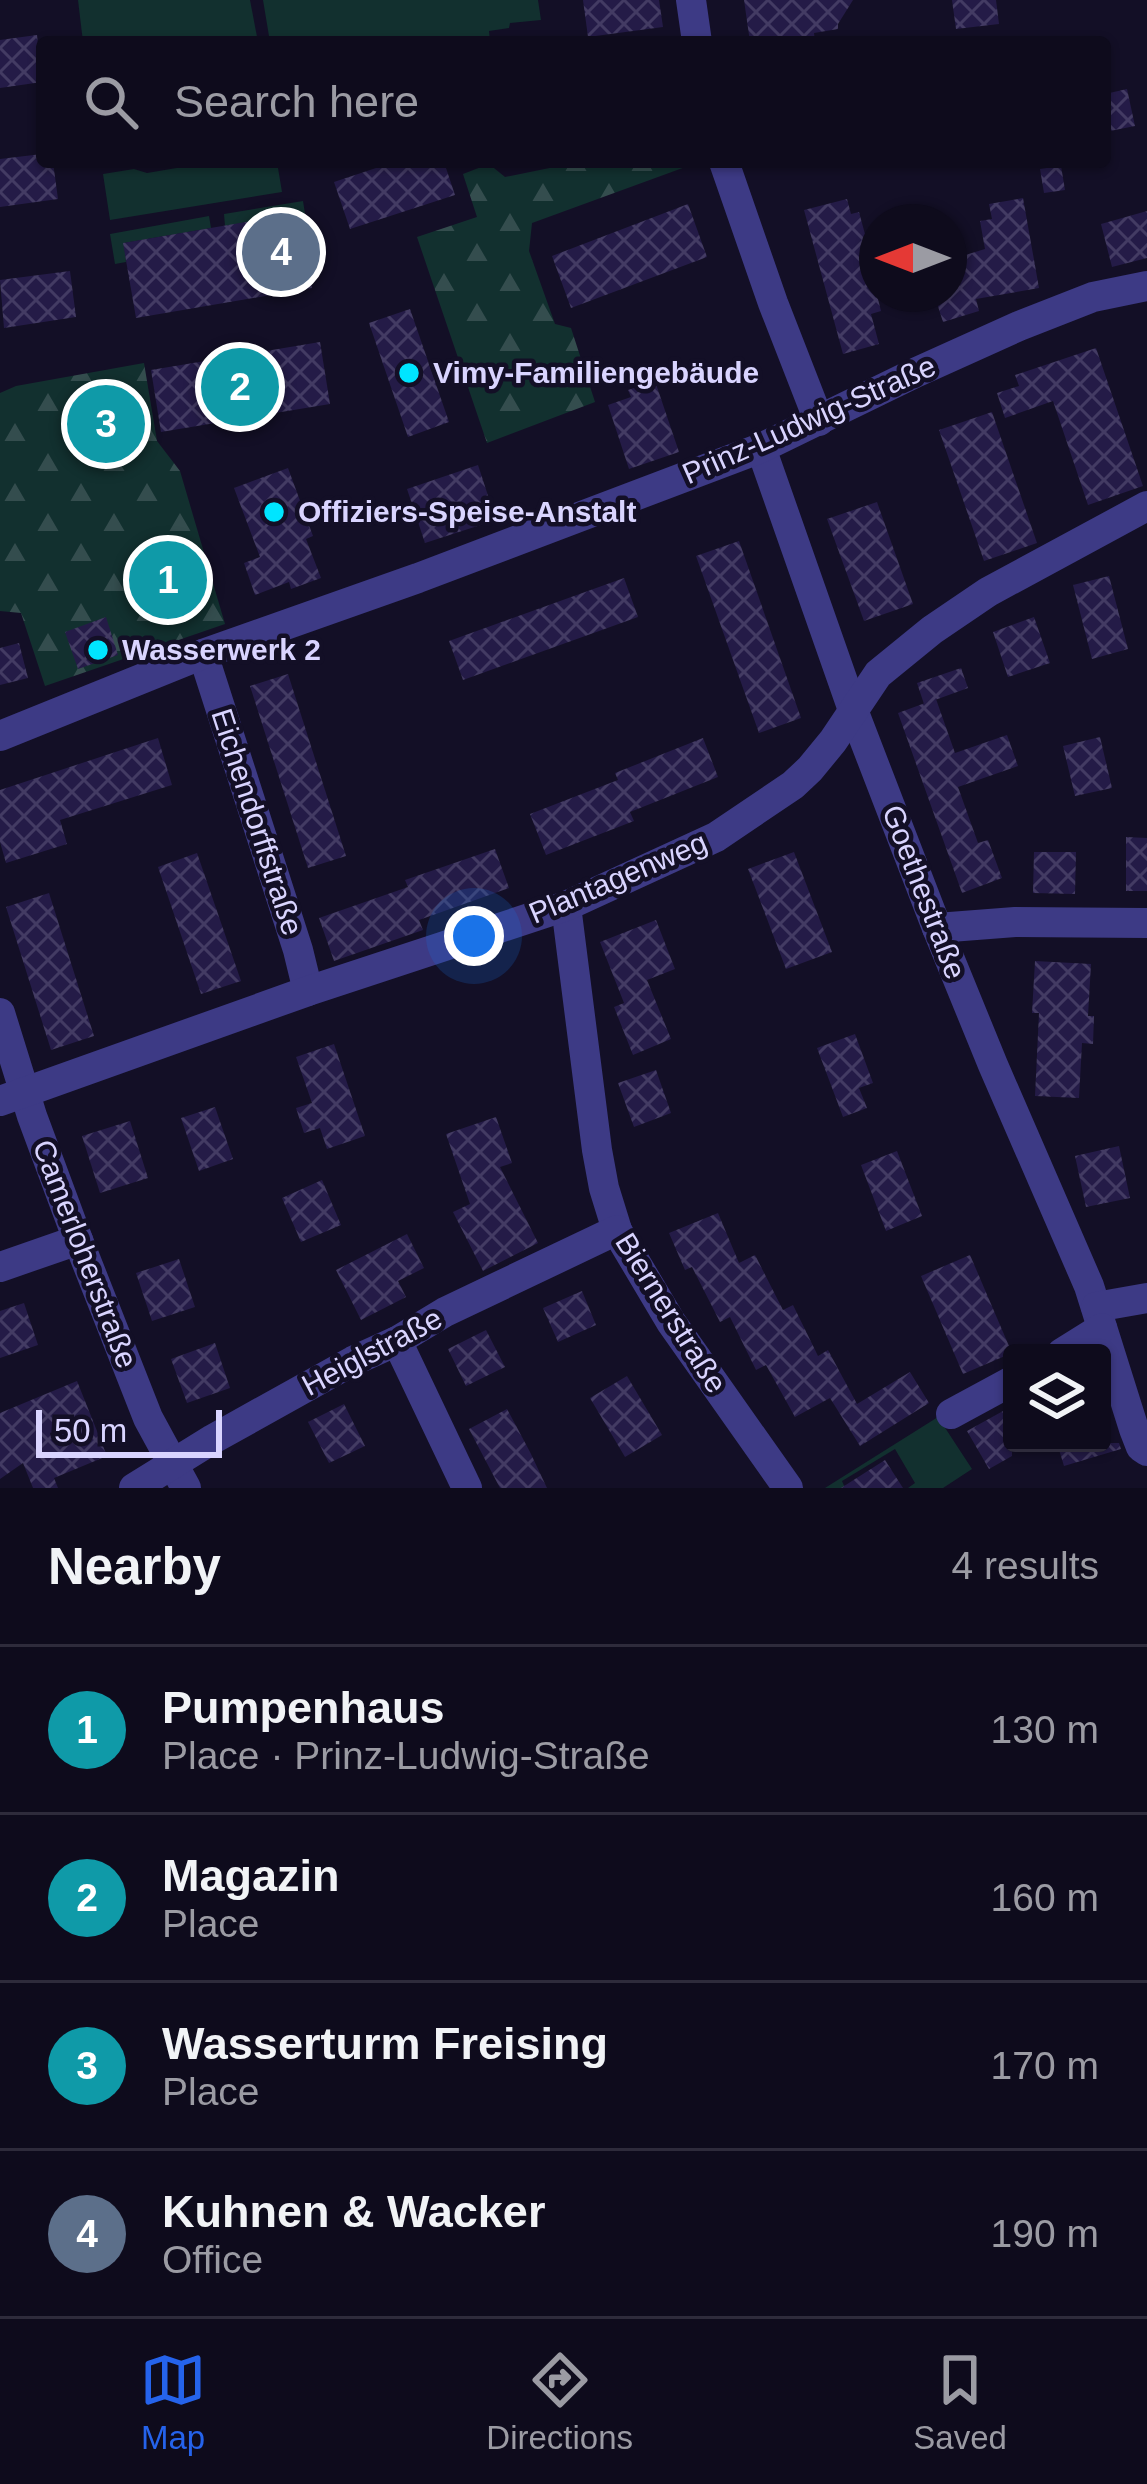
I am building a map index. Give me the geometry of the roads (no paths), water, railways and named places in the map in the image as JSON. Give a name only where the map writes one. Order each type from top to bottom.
[{"type":"street","points":[[691,0],[696,36]]},
{"type":"street","points":[[726,168],[819,421]]},
{"type":"street","name":"Prinz-Ludwig-Straße","points":[[0,736],[203,654],[761,448],[1019,326],[1093,297],[1147,286]]},
{"type":"street","name":"Goethestraße","points":[[761,448],[853,710],[937,928],[1099,1318],[1134,1429],[1147,1451]]},
{"type":"street","name":"Plantagenweg","points":[[13,1097],[308,991],[566,906],[716,836],[810,769],[878,674],[932,630],[988,592],[1147,506]]},
{"type":"street","name":"Eichendorffstraße","points":[[203,654],[308,991]]},
{"type":"street","name":"Biernerstraße","points":[[566,906],[597,1150],[617,1230],[670,1322],[788,1488]]},
{"type":"street","points":[[937,928],[1015,922],[1147,923]]},
{"type":"street","name":"Camerloherstraße","points":[[0,1013],[13,1097],[78,1240],[148,1418],[179,1476]]},
{"type":"street","name":"Heiglstraße","points":[[134,1488],[179,1476],[352,1361],[617,1230]]},
{"type":"street","points":[[0,1267],[78,1240]]},
{"type":"street","points":[[1072,1344],[1099,1318],[1147,1298]]},
{"type":"street","points":[[397,1341],[466,1488]]},
{"type":"street","points":[[950,1414],[1003,1386]]},
{"type":"place","name":"Kuhnen & Wacker","points":[[281,252]]},
{"type":"place","name":"Vimy-Familiengebäude","points":[[409,373]]},
{"type":"place","name":"Magazin","points":[[240,387]]},
{"type":"place","name":"Wasserturm Freising","points":[[106,424]]},
{"type":"place","name":"Offiziers-Speise-Anstalt","points":[[274,512]]},
{"type":"place","name":"Pumpenhaus","points":[[168,580]]},
{"type":"place","name":"Wasserwerk 2","points":[[98,650]]}]
